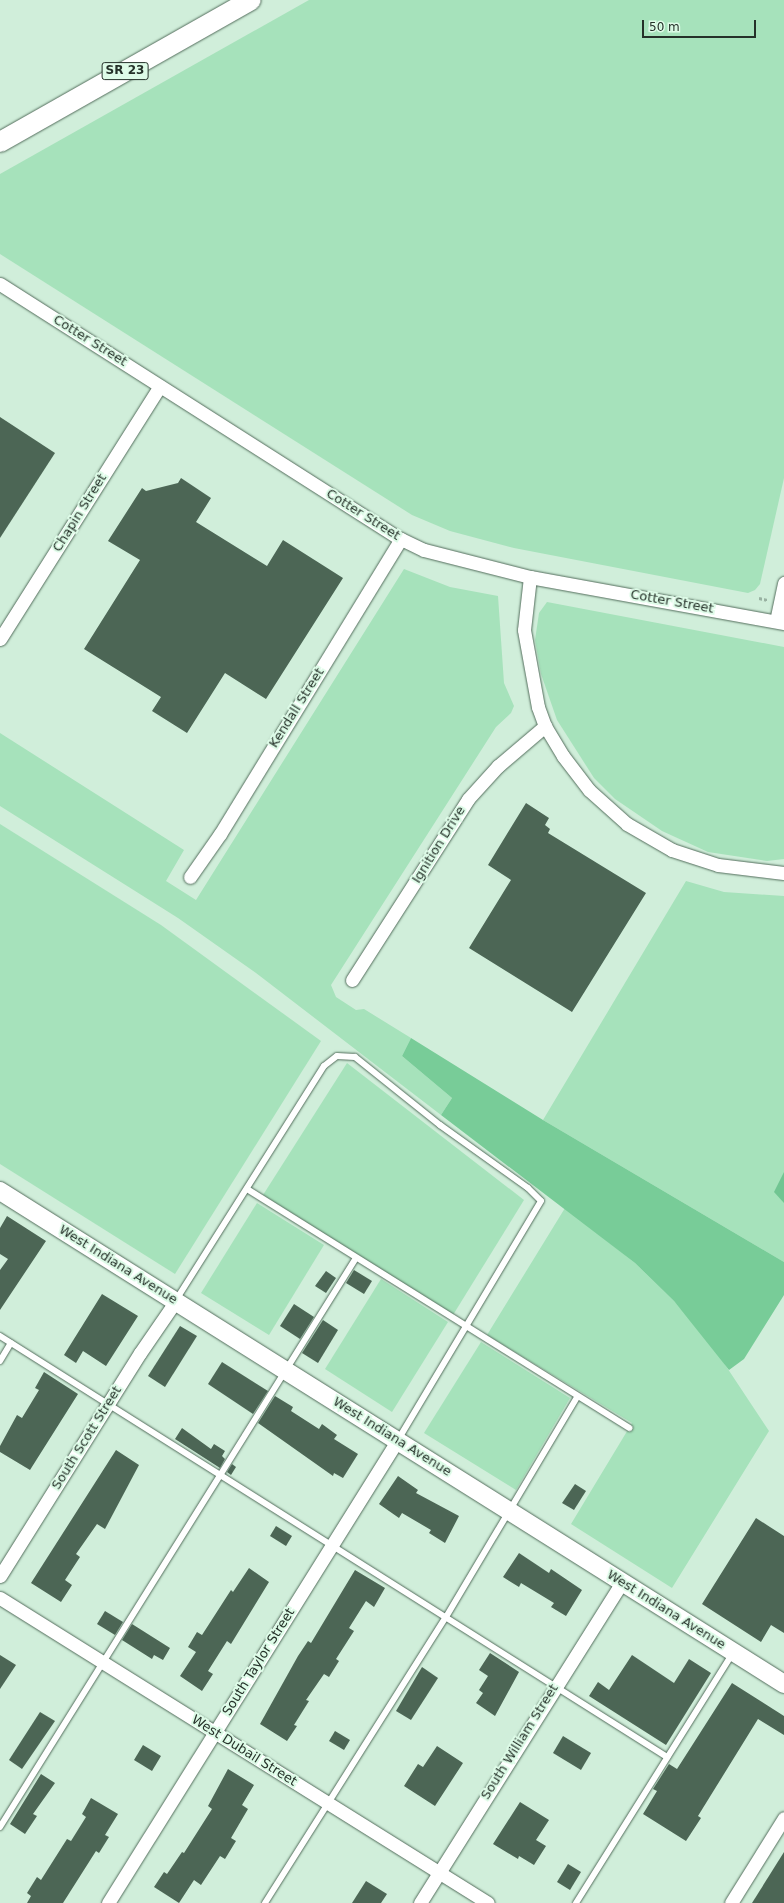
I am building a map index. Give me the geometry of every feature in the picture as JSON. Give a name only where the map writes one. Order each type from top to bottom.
[{"type":"main road","name":"SR 23","points":[[0,142],[251,0]]},
{"type":"street","name":"Cotter Street","points":[[0,284],[401,539],[448,558],[530,577],[780,622]]},
{"type":"street","name":"Chapin Street","points":[[0,639],[160,386]]},
{"type":"street","name":"Kendall Street","points":[[190,877],[401,539]]},
{"type":"street","points":[[530,577],[524,630],[535,695],[545,726],[563,756],[590,790],[607,807],[651,840],[700,861],[784,873]]},
{"type":"street","points":[[780,622],[784,583]]},
{"type":"street","name":"Ignition Drive","points":[[352,980],[468,799],[498,766],[545,726]]},
{"type":"street","name":"West Indiana Avenue","points":[[0,1191],[784,1684]]},
{"type":"street","name":"South Scott Street","points":[[0,1576],[163,1317],[176,1302]]},
{"type":"street","name":"South Taylor Street","points":[[108,1903],[397,1441]]},
{"type":"street","name":"South William Street","points":[[420,1903],[555,1686],[622,1582]]},
{"type":"street","name":"West Dubail Street","points":[[0,1598],[328,1803],[440,1871],[488,1903]]},
{"type":"street","points":[[731,1903],[784,1818]]},
{"type":"lane","points":[[176,1302],[324,1066],[337,1056],[355,1057],[440,1125],[528,1188],[541,1201],[397,1441]]},
{"type":"lane","points":[[247,1189],[466,1328],[629,1428]]},
{"type":"lane","points":[[0,1827],[356,1258]]},
{"type":"lane","points":[[0,1336],[220,1476],[333,1544],[667,1757]]},
{"type":"lane","points":[[0,1361],[11,1343]]},
{"type":"lane","points":[[265,1903],[446,1617],[578,1396]]},
{"type":"lane","points":[[576,1903],[733,1651]]},
{"type":"shaded area","points":[[309,0],[784,0],[784,478],[760,584],[755,590],[748,593],[514,548],[450,531],[412,515],[0,254],[0,174]]},
{"type":"shaded area","points":[[404,569],[450,587],[498,596],[504,683],[514,706],[511,713],[496,727],[331,985],[336,997],[356,1010],[364,1009],[411,1038],[402,1056],[452,1098],[441,1115],[256,973],[178,918],[0,806],[0,733],[184,850],[166,881],[196,900]]},
{"type":"shaded area","points":[[547,602],[784,647],[784,859],[767,861],[708,852],[662,831],[615,799],[594,778],[557,720],[541,674],[535,640],[539,613]]},
{"type":"shaded area","points":[[0,824],[161,925],[321,1041],[175,1274],[0,1164]]},
{"type":"shaded area","points":[[686,881],[724,892],[784,896],[784,1262],[543,1120]]},
{"type":"shaded area","points":[[411,1038],[543,1120],[784,1262],[784,1295],[744,1359],[729,1370],[674,1301],[635,1263],[441,1115],[452,1098],[402,1056]]},
{"type":"shaded area","points":[[347,1063],[524,1200],[453,1315],[263,1195]]},
{"type":"shaded area","points":[[784,1172],[784,1203],[774,1192]]},
{"type":"shaded area","points":[[257,1203],[324,1245],[269,1335],[201,1293]]},
{"type":"shaded area","points":[[565,1208],[635,1263],[674,1301],[714,1348],[769,1431],[672,1588],[571,1524],[632,1423],[487,1335]]},
{"type":"shaded area","points":[[381,1279],[448,1322],[392,1412],[325,1369]]},
{"type":"shaded area","points":[[481,1342],[570,1398],[516,1490],[424,1433]]},
{"type":"building","points":[[0,417],[55,453],[0,538]]},
{"type":"building","points":[[181,478],[211,498],[196,522],[267,566],[283,540],[343,578],[266,699],[225,673],[187,733],[152,711],[161,697],[84,649],[140,560],[108,541],[142,488],[146,491],[178,483]]},
{"type":"building","points":[[526,803],[549,818],[545,825],[550,829],[548,833],[646,893],[572,1012],[469,948],[511,880],[488,865]]},
{"type":"building","points":[[7,1216],[46,1241],[0,1310],[0,1270],[8,1259],[0,1254],[0,1228]]},
{"type":"building","points":[[354,1270],[372,1281],[364,1294],[346,1283]]},
{"type":"building","points":[[326,1271],[336,1278],[326,1293],[315,1286]]},
{"type":"building","points":[[102,1294],[138,1316],[106,1366],[83,1351],[76,1363],[64,1355]]},
{"type":"building","points":[[294,1304],[314,1317],[300,1339],[280,1326]]},
{"type":"building","points":[[323,1320],[338,1330],[318,1363],[302,1353]]},
{"type":"building","points":[[180,1326],[197,1336],[165,1387],[148,1376]]},
{"type":"building","points":[[222,1362],[268,1391],[253,1414],[208,1384]]},
{"type":"building","points":[[44,1372],[78,1394],[30,1470],[0,1452],[0,1446],[17,1415],[22,1418],[39,1390],[35,1388]]},
{"type":"building","points":[[275,1396],[293,1407],[291,1411],[319,1429],[322,1424],[337,1435],[334,1439],[358,1454],[343,1478],[334,1473],[333,1476],[258,1423]]},
{"type":"building","points":[[182,1428],[211,1449],[214,1444],[225,1451],[222,1456],[225,1459],[220,1468],[175,1439]]},
{"type":"building","points":[[116,1450],[139,1465],[105,1529],[97,1524],[76,1554],[80,1557],[65,1580],[72,1585],[61,1602],[31,1583]]},
{"type":"building","points":[[232,1464],[236,1467],[231,1475],[227,1472]]},
{"type":"building","points":[[398,1476],[418,1490],[416,1493],[459,1516],[445,1543],[429,1533],[431,1530],[402,1513],[399,1518],[379,1504]]},
{"type":"building","points":[[575,1484],[586,1491],[574,1510],[562,1503]]},
{"type":"building","points":[[756,1518],[784,1536],[784,1633],[771,1625],[761,1642],[702,1604]]},
{"type":"building","points":[[276,1526],[292,1536],[286,1546],[270,1536]]},
{"type":"building","points":[[519,1553],[549,1573],[551,1569],[582,1590],[566,1616],[551,1607],[554,1603],[521,1583],[519,1587],[503,1577]]},
{"type":"building","points":[[249,1568],[269,1582],[231,1644],[227,1641],[208,1671],[213,1674],[202,1691],[180,1676],[196,1652],[188,1647],[197,1632],[202,1635],[231,1590],[233,1592]]},
{"type":"building","points":[[355,1570],[385,1588],[374,1607],[366,1601],[349,1628],[354,1631],[336,1659],[339,1661],[329,1677],[324,1674],[306,1700],[309,1701],[294,1725],[297,1726],[287,1741],[260,1724],[298,1656],[308,1641],[311,1643]]},
{"type":"building","points":[[105,1611],[123,1622],[115,1635],[97,1624]]},
{"type":"building","points":[[132,1624],[170,1648],[163,1660],[154,1655],[152,1659],[122,1640]]},
{"type":"building","points":[[490,1653],[519,1672],[495,1716],[476,1703],[483,1693],[479,1690],[488,1676],[479,1670]]},
{"type":"building","points":[[0,1655],[16,1665],[0,1689]]},
{"type":"building","points":[[632,1655],[674,1683],[689,1659],[711,1673],[666,1745],[589,1696],[598,1682],[609,1690]]},
{"type":"building","points":[[422,1667],[438,1678],[411,1720],[396,1711]]},
{"type":"building","points":[[732,1683],[784,1716],[784,1735],[758,1719],[698,1816],[701,1818],[686,1841],[643,1814],[657,1791],[653,1789],[669,1764],[677,1769]]},
{"type":"building","points":[[40,1712],[55,1721],[22,1769],[9,1760]]},
{"type":"building","points":[[335,1731],[350,1740],[344,1750],[329,1741]]},
{"type":"building","points":[[563,1736],[591,1753],[581,1770],[553,1753]]},
{"type":"building","points":[[143,1745],[161,1756],[152,1771],[134,1760]]},
{"type":"building","points":[[437,1746],[463,1763],[435,1806],[404,1786],[418,1764],[423,1767]]},
{"type":"building","points":[[228,1769],[254,1785],[242,1805],[248,1809],[231,1838],[236,1841],[225,1859],[220,1856],[201,1885],[194,1880],[179,1903],[154,1887],[164,1872],[167,1874],[182,1852],[184,1853],[212,1809],[208,1806]]},
{"type":"building","points":[[41,1774],[55,1783],[33,1814],[37,1816],[25,1834],[10,1824]]},
{"type":"building","points":[[91,1798],[118,1814],[105,1835],[109,1837],[99,1853],[96,1851],[63,1903],[27,1903],[31,1896],[27,1893],[37,1877],[41,1880],[67,1839],[71,1841],[86,1817],[82,1814]]},
{"type":"building","points":[[520,1802],[549,1820],[536,1840],[546,1846],[534,1865],[519,1856],[518,1859],[493,1844]]},
{"type":"building","points":[[784,1852],[784,1903],[752,1903]]},
{"type":"building","points":[[568,1864],[581,1872],[570,1890],[557,1882]]},
{"type":"building","points":[[366,1881],[387,1894],[381,1903],[352,1903]]}]
